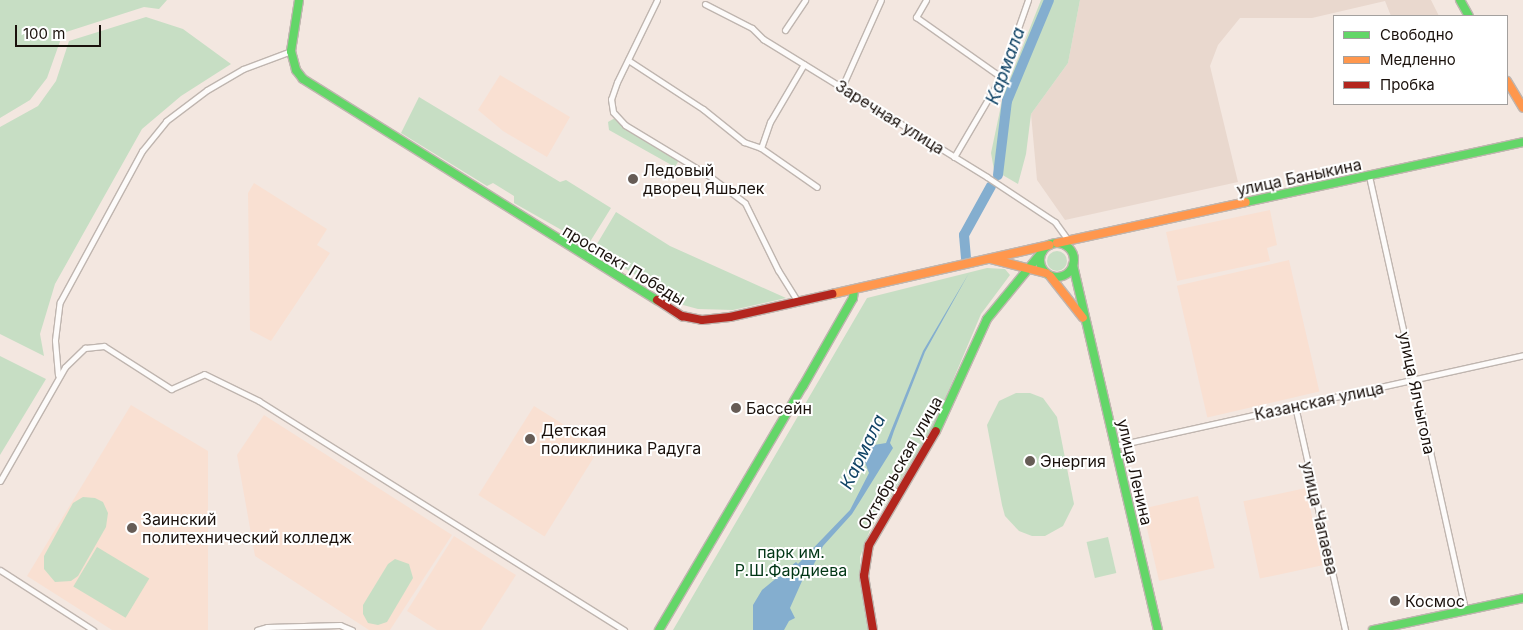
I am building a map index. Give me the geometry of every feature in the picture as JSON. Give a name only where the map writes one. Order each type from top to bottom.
[{"type":"main road","name":"проспект Победы","points":[[299,0],[291,51],[296,70],[310,85],[676,314],[689,319],[715,319],[798,302],[1069,241]]},
{"type":"main road","points":[[1460,0],[1468,15]]},
{"type":"main road","points":[[1508,84],[1523,108]]},
{"type":"main road","name":"улица Баныкина","points":[[1069,241],[1523,142]]},
{"type":"main road","points":[[990,259],[1049,275],[1064,275],[1073,265],[1072,251],[1081,239]]},
{"type":"main road","points":[[1072,251],[1053,244],[1042,252],[1041,266],[1085,320]]},
{"type":"main road","name":"Октябрьская улица","points":[[873,630],[864,576],[866,550],[939,427],[987,320],[1027,268],[1042,252]]},
{"type":"main road","name":"улица Ленина","points":[[1073,265],[1158,630]]},
{"type":"main road","points":[[659,630],[803,386],[853,298],[854,290]]},
{"type":"main road","points":[[1373,630],[1409,626],[1465,610],[1523,598]]},
{"type":"street","points":[[657,0],[617,82],[611,102],[615,116],[708,175],[745,203],[778,270],[798,302]]},
{"type":"street","points":[[785,30],[805,0]]},
{"type":"street","points":[[842,87],[881,0]]},
{"type":"street","points":[[926,0],[916,17],[1000,77]]},
{"type":"street","points":[[954,157],[1000,77],[1028,0]]},
{"type":"street","name":"Заречная улица","points":[[704,4],[752,28],[763,39],[987,177],[1055,222],[1069,241]]},
{"type":"street","points":[[58,376],[55,340],[60,302],[146,145],[166,121],[207,90],[244,69],[291,51]]},
{"type":"street","points":[[628,60],[703,109],[744,142],[761,148],[817,187]]},
{"type":"street","points":[[761,148],[770,122],[804,64]]},
{"type":"street","name":"улица Ялчыгола","points":[[1369,176],[1465,610]]},
{"type":"street","points":[[0,481],[58,376],[85,348],[94,344],[110,348],[171,389],[206,374],[259,401],[624,630]]},
{"type":"street","name":"Казанская улица","points":[[1114,446],[1523,354]]},
{"type":"street","name":"улица Чапаева","points":[[1295,406],[1345,630]]},
{"type":"street","points":[[0,570],[93,630]]},
{"type":"street","points":[[259,629],[340,625],[352,630]]},
{"type":"shaded area","points":[[1080,0],[1431,0],[1438,15],[1391,15],[1385,1],[1312,18],[1240,18],[1218,45],[1210,66],[1238,182],[1065,220],[1037,180],[1031,114],[1068,63]]},
{"type":"shaded area","points":[[500,75],[570,117],[547,157],[503,131],[478,110]]},
{"type":"shaded area","points":[[254,183],[327,229],[317,245],[330,253],[271,341],[250,330],[248,193]]},
{"type":"shaded area","points":[[1270,210],[1277,245],[1267,248],[1270,261],[1177,281],[1166,232]]},
{"type":"shaded area","points":[[1289,260],[1319,392],[1207,417],[1177,286]]},
{"type":"shaded area","name":"Заинский политехнический колледж","points":[[131,405],[208,451],[208,630],[112,630],[27,576]]},
{"type":"shaded area","points":[[534,406],[600,447],[545,536],[478,495]]},
{"type":"shaded area","points":[[264,415],[452,535],[390,630],[369,630],[255,556],[237,455]]},
{"type":"shaded area","points":[[1306,488],[1322,565],[1260,579],[1243,501]]},
{"type":"shaded area","points":[[1198,496],[1215,568],[1159,581],[1142,509]]},
{"type":"shaded area","points":[[454,536],[516,575],[481,630],[437,630],[407,611]]},
{"type":"green space","points":[[0,0],[167,0],[159,9],[144,7],[63,33],[47,78],[30,100],[0,118]]},
{"type":"green space","points":[[1041,0],[1080,0],[1068,63],[1031,114],[1026,154],[1018,184],[994,170],[991,153],[1003,96]]},
{"type":"green space","points":[[146,17],[183,29],[231,64],[181,96],[142,129],[55,284],[40,334],[44,356],[0,334],[0,127],[38,106],[56,81],[69,41]]},
{"type":"green space","points":[[419,97],[560,182],[566,180],[611,208],[588,245],[514,203],[514,196],[493,183],[487,186],[401,133]]},
{"type":"green space","points":[[615,118],[679,160],[675,167],[609,130],[608,122]]},
{"type":"green space","points":[[616,212],[670,246],[786,298],[733,310],[698,309],[683,305],[594,249]]},
{"type":"green space","points":[[1057,251],[1064,254],[1067,261],[1064,268],[1057,271],[1050,268],[1047,261],[1050,254]]},
{"type":"green space","name":"парк им. Р.Ш.Фардиева","points":[[987,268],[1005,269],[1010,275],[981,314],[934,425],[870,530],[860,557],[860,585],[871,630],[673,630],[867,298]]},
{"type":"green space","points":[[0,356],[46,379],[0,455]]},
{"type":"green space","name":"Энергия","points":[[1016,393],[1030,393],[1043,398],[1057,417],[1074,504],[1063,526],[1045,536],[1032,536],[1019,531],[1005,516],[1002,505],[987,425],[999,401]]},
{"type":"green space","points":[[83,497],[95,498],[103,502],[108,513],[106,527],[78,576],[71,581],[55,582],[44,569],[44,556],[73,503]]},
{"type":"green space","points":[[1108,537],[1116,573],[1095,578],[1087,542]]},
{"type":"green space","points":[[97,547],[149,578],[126,618],[73,586]]},
{"type":"green space","points":[[395,559],[409,564],[413,578],[387,622],[378,625],[368,623],[363,614],[363,605],[388,564]]},
{"type":"water","points":[[969,273],[925,352],[890,443],[893,448],[852,514],[823,546],[813,566],[806,572],[790,608],[795,618],[789,621],[784,630],[753,630],[753,605],[762,590],[796,562],[798,564],[850,510],[869,473],[863,457],[868,446],[886,443],[923,351]]},
{"type":"waterway","name":"Кармала","points":[[998,175],[1007,101],[1049,0]]},
{"type":"waterway","name":"Кармала","points":[[966,258],[964,235],[991,186]]},
{"type":"traffic: fast","points":[[299,0],[291,51],[296,70],[303,79],[657,300]]},
{"type":"traffic: fast","points":[[1460,0],[1468,15]]},
{"type":"traffic: fast","points":[[1246,202],[1523,142]]},
{"type":"traffic: fast","points":[[1057,243],[1069,248],[1074,260],[1069,272],[1057,277],[1045,272],[1040,260],[1045,248],[1057,243]]},
{"type":"traffic: fast","points":[[936,431],[987,319],[1042,252]]},
{"type":"traffic: fast","points":[[1073,265],[1158,630]]},
{"type":"traffic: fast","points":[[659,630],[803,386],[853,298],[854,290]]},
{"type":"traffic: fast","points":[[1373,630],[1523,598]]},
{"type":"traffic: slow","points":[[1508,83],[1523,108]]},
{"type":"traffic: slow","points":[[1057,243],[1246,202]]},
{"type":"traffic: slow","points":[[832,294],[1050,245]]},
{"type":"traffic: slow","points":[[991,259],[1046,273]]},
{"type":"traffic: slow","points":[[1050,276],[1083,318]]},
{"type":"traffic: jam","points":[[657,300],[682,316],[702,320],[730,317],[832,294]]},
{"type":"traffic: jam","points":[[873,630],[864,576],[869,545],[936,431]]},
{"type":"place","name":"Ледовый дворец Яшьлек","points":[[633,179]]},
{"type":"place","name":"Бассейн","points":[[736,408]]},
{"type":"place","name":"Детская поликлиника Радуга","points":[[530,439]]},
{"type":"place","name":"Энергия","points":[[1030,461]]},
{"type":"place","name":"Заинский политехнический колледж","points":[[132,528]]},
{"type":"place","name":"Космос","points":[[1395,601]]}]
